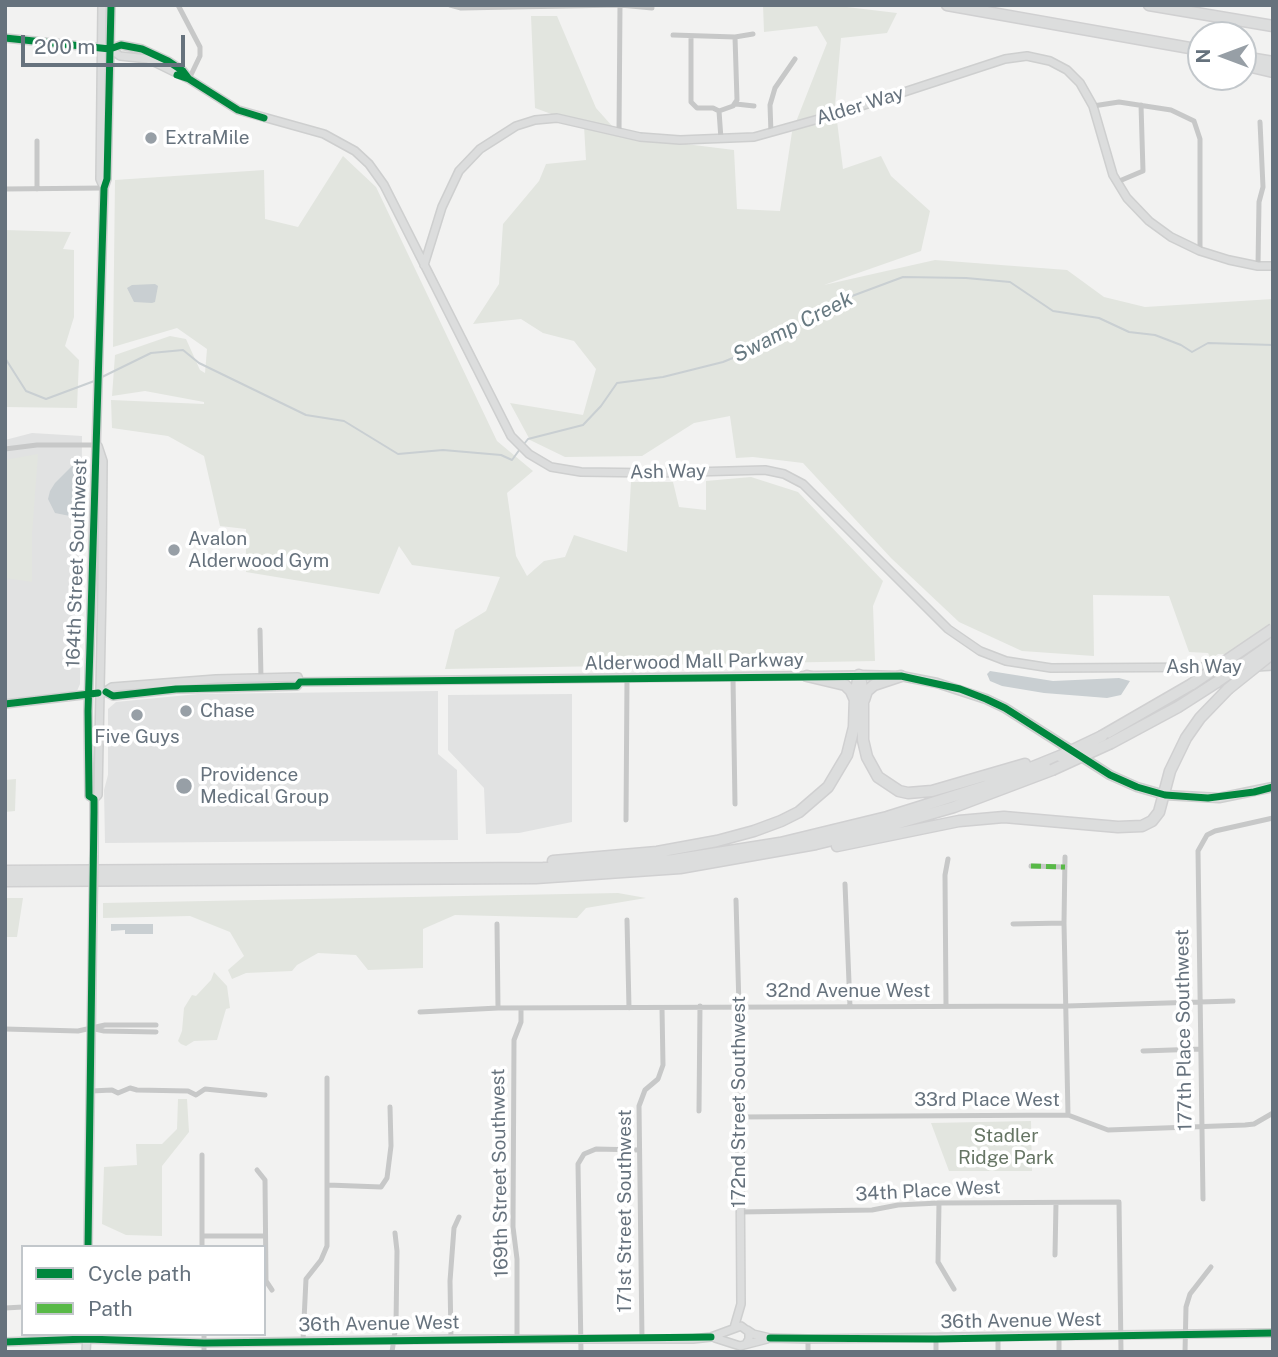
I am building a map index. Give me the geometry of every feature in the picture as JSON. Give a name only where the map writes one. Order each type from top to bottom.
[{"type":"highway","points":[[947,5],[1187,49]]},
{"type":"highway","points":[[1149,5],[1273,26]]},
{"type":"highway","points":[[859,675],[863,740],[867,757],[878,777],[908,793],[932,791],[1060,756],[1102,736],[1192,684],[1273,629]]},
{"type":"highway","points":[[5,881],[536,878],[631,873],[737,859],[878,829],[954,807],[1052,770],[1168,713],[1273,643]]},
{"type":"highway","points":[[737,859],[746,863],[983,818],[1024,818],[1118,827],[1142,826],[1152,821],[1159,812],[1170,771],[1179,750],[1200,718],[1228,689],[1273,653]]},
{"type":"highway","points":[[807,676],[845,685],[859,702]]},
{"type":"highway","points":[[493,867],[657,852],[717,841],[781,821],[816,799],[838,773],[851,741],[859,702],[867,691],[874,685],[901,676]]},
{"type":"highway","points":[[5,872],[619,865],[720,854],[780,843],[944,800],[1035,764]]},
{"type":"main road","name":"164th Street Southwest","points":[[102,5],[100,179],[104,188]]},
{"type":"main road","name":"164th Street Southwest","points":[[88,1245],[94,855],[93,799],[89,796],[89,694],[111,5]]},
{"type":"main road","name":"Ash Way","points":[[5,38],[110,49],[120,56],[148,59],[189,79],[239,110],[324,134],[355,151],[369,164],[384,185],[511,436],[521,447],[551,467],[580,472],[765,470],[784,474],[803,484],[948,629],[981,651],[1006,661],[1051,668],[1273,666]]},
{"type":"main road","name":"Alder Way","points":[[424,265],[452,182],[466,161],[497,136],[516,126],[546,118],[575,120],[640,137],[667,139],[721,139],[771,133],[1005,59],[1027,56],[1050,61],[1067,70],[1080,83],[1093,106],[1102,143],[1117,182],[1127,198],[1149,221],[1171,237],[1200,251],[1258,266],[1273,266]]},
{"type":"main road","name":"164th Street Southwest","points":[[93,799],[98,795],[102,693],[103,461],[98,445]]},
{"type":"main road","name":"Alderwood Mall Parkway","points":[[5,704],[102,693],[113,696],[176,689],[297,686],[300,682],[901,676],[960,689],[986,699],[1005,708],[1110,775],[1137,787],[1165,795],[1219,798],[1273,786]]},
{"type":"main road","name":"Alderwood Mall Parkway","points":[[102,693],[112,687],[189,681],[298,677],[300,682]]},
{"type":"main road","name":"172nd Street Southwest","points":[[739,1007],[741,1304],[747,1330]]},
{"type":"main road","name":"172nd Street Southwest","points":[[733,1329],[741,1304]]},
{"type":"main road","points":[[741,1326],[747,1330],[750,1335],[744,1347],[733,1346],[729,1336],[733,1329],[741,1326]]},
{"type":"main road","name":"36th Avenue West","points":[[5,1342],[87,1337],[149,1338],[166,1346],[204,1338],[303,1341],[642,1339],[711,1337],[733,1329]]},
{"type":"main road","name":"36th Avenue West","points":[[747,1330],[770,1338],[808,1339],[1273,1333]]},
{"type":"main road","points":[[86,1352],[87,1337]]},
{"type":"main road","name":"36th Avenue West","points":[[711,1337],[733,1346]]},
{"type":"main road","name":"36th Avenue West","points":[[744,1347],[770,1338]]},
{"type":"street","points":[[178,5],[200,47],[200,57],[189,79]]},
{"type":"street","points":[[450,5],[461,8],[620,5],[652,8]]},
{"type":"street","points":[[619,132],[620,5]]},
{"type":"street","points":[[673,35],[735,37],[753,34]]},
{"type":"street","points":[[691,36],[691,102],[697,108],[713,108],[719,111],[736,104],[754,106]]},
{"type":"street","points":[[735,37],[736,104]]},
{"type":"street","points":[[771,133],[770,105],[775,88],[795,59]]},
{"type":"street","points":[[1093,106],[1119,102],[1171,110],[1194,121],[1200,139],[1200,251]]},
{"type":"street","points":[[1117,182],[1143,172],[1141,106]]},
{"type":"street","points":[[719,111],[721,139]]},
{"type":"street","points":[[1258,266],[1259,202],[1263,187],[1260,122]]},
{"type":"street","points":[[37,141],[37,189]]},
{"type":"street","points":[[5,189],[104,188]]},
{"type":"street","points":[[5,449],[37,445],[98,445]]},
{"type":"street","points":[[260,630],[261,678]]},
{"type":"street","points":[[626,820],[627,678]]},
{"type":"street","points":[[733,678],[735,804]]},
{"type":"street","name":"177th Place Southwest","points":[[1203,1199],[1196,860],[1202,842],[1215,831],[1273,818]]},
{"type":"street","points":[[1065,857],[1068,1115]]},
{"type":"street","points":[[946,1006],[945,875],[948,859]]},
{"type":"street","points":[[1031,866],[1065,867]]},
{"type":"street","points":[[845,884],[850,1007]]},
{"type":"street","name":"172nd Street Southwest","points":[[736,900],[739,1007]]},
{"type":"street","points":[[627,920],[629,1008]]},
{"type":"street","points":[[1013,924],[1064,923]]},
{"type":"street","points":[[497,924],[498,1008]]},
{"type":"street","name":"32nd Avenue West","points":[[420,1012],[498,1008],[1067,1006],[1233,1001]]},
{"type":"street","points":[[699,1006],[699,1111]]},
{"type":"street","name":"169th Street Southwest","points":[[517,1339],[517,1259],[513,1227],[514,1040],[521,1022],[521,1008]]},
{"type":"street","name":"171st Street Southwest","points":[[642,1339],[639,1106],[645,1090],[658,1079],[663,1065],[662,1008]]},
{"type":"street","points":[[5,1029],[156,1029]]},
{"type":"street","points":[[1143,1051],[1200,1049]]},
{"type":"street","points":[[303,1341],[306,1279],[321,1260],[327,1246],[327,1078]]},
{"type":"street","points":[[91,1091],[112,1090],[118,1093],[130,1088],[188,1091],[196,1095],[205,1089],[265,1095]]},
{"type":"street","points":[[328,1185],[381,1187],[387,1178],[391,1146],[390,1107]]},
{"type":"street","name":"33rd Place West","points":[[739,1117],[1068,1115],[1108,1130],[1250,1125],[1273,1113]]},
{"type":"street","points":[[581,1352],[578,1164],[584,1154],[596,1149],[639,1150]]},
{"type":"street","points":[[202,1155],[202,1245]]},
{"type":"street","points":[[257,1170],[265,1180],[265,1245]]},
{"type":"street","name":"34th Place West","points":[[739,1212],[872,1210],[898,1205],[939,1203],[1119,1202],[1121,1335]]},
{"type":"street","points":[[939,1203],[938,1262],[954,1289]]},
{"type":"street","points":[[1055,1255],[1056,1203]]},
{"type":"street","points":[[451,1339],[450,1281],[454,1227],[460,1217]]},
{"type":"street","points":[[393,1352],[392,1340],[396,1325],[395,1233]]},
{"type":"street","points":[[202,1236],[265,1236]]},
{"type":"street","points":[[1185,1352],[1190,1294],[1210,1267]]},
{"type":"street","points":[[266,1280],[272,1290]]},
{"type":"street","points":[[1121,1335],[1121,1352]]},
{"type":"street","points":[[1059,1336],[1059,1352]]},
{"type":"street","points":[[204,1338],[204,1352]]},
{"type":"street","points":[[998,1338],[998,1352]]},
{"type":"street","points":[[808,1339],[808,1352]]},
{"type":"street","points":[[936,1339],[936,1352]]},
{"type":"shaded area","points":[[132,285],[158,286],[155,302],[152,303],[134,302],[127,288]]},
{"type":"shaded area","points":[[32,433],[82,436],[80,684],[77,691],[66,697],[5,704],[5,440]]},
{"type":"shaded area","points":[[72,466],[81,469],[75,517],[55,513],[48,499],[55,483]]},
{"type":"shaded area","points":[[990,671],[1053,681],[1119,678],[1130,681],[1121,695],[1107,698],[1044,693],[1002,686],[990,681],[987,674]]},
{"type":"shaded area","points":[[438,691],[438,754],[457,770],[458,840],[105,843],[104,790],[108,775],[108,709],[116,702],[198,694]]},
{"type":"shaded area","points":[[572,694],[572,822],[519,833],[486,834],[484,788],[448,750],[448,695]]},
{"type":"shaded area","points":[[111,924],[153,924],[153,934],[111,931]]},
{"type":"green space","name":"Swamp Creek","points":[[763,5],[830,5],[897,13],[887,33],[841,38],[835,105],[843,169],[881,156],[891,176],[930,211],[921,251],[824,285],[935,260],[1067,270],[1104,297],[1145,307],[1273,299],[1273,656],[1218,654],[1211,659],[1208,653],[1189,652],[1169,596],[1093,595],[1094,656],[1022,651],[959,622],[891,558],[803,463],[753,457],[736,458],[730,416],[694,423],[642,456],[565,457],[530,440],[510,403],[583,415],[596,369],[574,341],[543,333],[521,319],[473,324],[499,284],[503,224],[539,181],[546,164],[586,160],[584,126],[535,108],[531,16],[557,16],[596,108],[621,136],[734,150],[737,209],[780,211],[792,132],[827,43],[817,26],[764,32]]},
{"type":"green space","points":[[343,156],[376,187],[497,441],[533,471],[507,493],[516,556],[527,576],[544,561],[565,557],[574,535],[627,552],[631,482],[673,482],[679,507],[706,510],[706,481],[751,477],[798,492],[883,581],[873,606],[875,661],[445,669],[455,630],[486,611],[500,577],[412,565],[399,546],[379,594],[246,572],[246,529],[220,526],[204,456],[168,436],[112,428],[111,400],[204,404],[145,391],[112,396],[115,355],[170,336],[186,339],[200,370],[205,373],[207,349],[177,328],[113,347],[115,180],[264,170],[265,219],[298,227]]},
{"type":"green space","points":[[5,230],[71,232],[63,249],[74,250],[74,317],[65,346],[79,360],[77,408],[5,407]]},
{"type":"green space","points":[[38,454],[32,534],[32,582],[5,578],[5,460]]},
{"type":"green space","points":[[16,779],[15,811],[5,812],[5,780]]},
{"type":"green space","points":[[618,893],[646,898],[586,908],[577,918],[455,915],[423,929],[423,968],[368,970],[356,955],[318,953],[292,971],[246,973],[232,979],[228,970],[244,956],[230,932],[190,916],[103,918],[103,903]]},
{"type":"green space","points":[[5,898],[23,898],[17,937],[5,937]]},
{"type":"green space","points":[[214,972],[227,986],[230,1008],[226,1009],[217,1040],[194,1041],[186,1046],[181,1044],[178,1041],[182,1031],[184,1008],[192,995],[196,996],[211,980]]},
{"type":"green space","points":[[178,1099],[187,1099],[189,1132],[162,1166],[162,1236],[126,1235],[102,1224],[104,1167],[137,1165],[136,1144],[162,1144],[177,1129]]},
{"type":"green space","name":"Stadler Ridge Park","points":[[1031,1121],[1032,1171],[949,1171],[931,1123]]},
{"type":"waterway","name":"Swamp Creek","points":[[524,444],[528,439],[583,425],[617,383],[663,377],[723,362],[770,343],[844,299],[903,277],[1010,282],[1053,311],[1099,318],[1129,332],[1155,335],[1192,352],[1208,343],[1273,345]]},
{"type":"waterway","name":"Swamp Creek","points":[[102,377],[151,353],[183,350],[199,363],[306,415],[344,421],[398,454],[443,450],[501,455],[512,460],[520,449]]},
{"type":"waterway","name":"Swamp Creek","points":[[5,358],[26,391],[46,399],[97,380]]},
{"type":"marked path","points":[[1031,866],[1065,867]]},
{"type":"cycle path","points":[[88,1245],[94,799],[89,796],[88,711],[111,5]]},
{"type":"cycle path","points":[[5,38],[110,49],[121,45],[142,49],[168,61],[183,71],[189,79]]},
{"type":"cycle path","points":[[177,75],[189,79],[238,110],[264,118]]},
{"type":"cycle path","points":[[106,692],[113,696],[176,689],[297,686],[300,682],[901,676],[960,689],[986,699],[1005,708],[1110,775],[1137,787],[1165,795],[1208,798],[1273,787]]},
{"type":"cycle path","points":[[5,704],[98,693]]},
{"type":"cycle path","points":[[770,1338],[936,1339],[1273,1333]]},
{"type":"cycle path","points":[[5,1342],[87,1339],[204,1343],[711,1337]]},
{"type":"place","name":"ExtraMile","points":[[151,138]]},
{"type":"place","name":"Avalon Alderwood Gym","points":[[174,550]]},
{"type":"place","name":"Chase","points":[[186,711]]},
{"type":"place","name":"Five Guys","points":[[137,715]]},
{"type":"place","name":"Providence Medical Group","points":[[184,786]]}]
